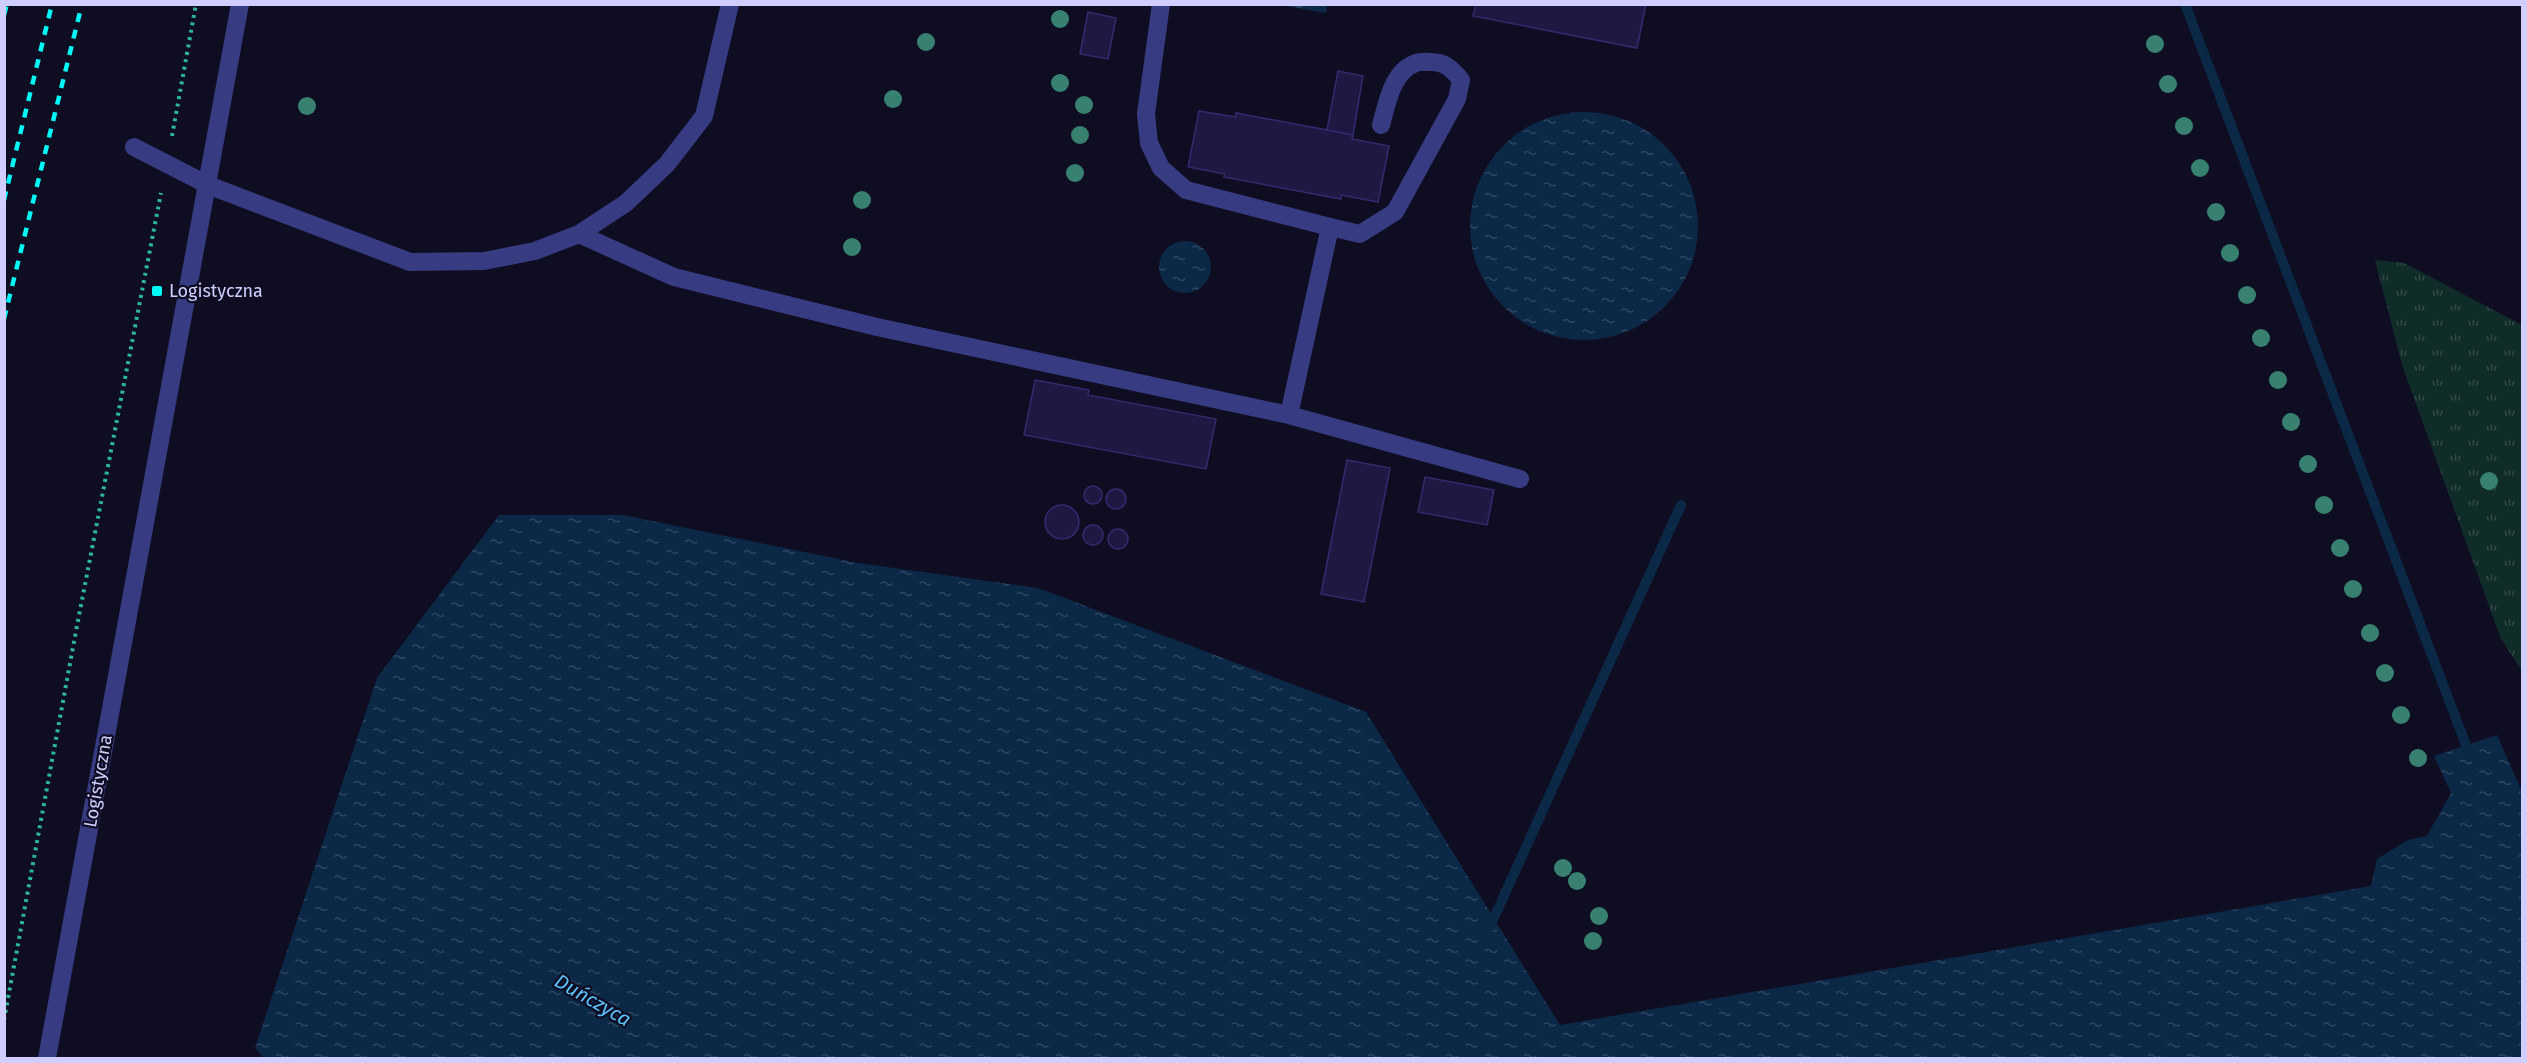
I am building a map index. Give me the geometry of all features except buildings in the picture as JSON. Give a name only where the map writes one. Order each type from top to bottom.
[{"type":"street","name":"Logistyczna","points":[[47,1059],[240,4]]},
{"type":"street","points":[[134,147],[208,185],[410,262],[484,261],[536,251],[579,234],[626,203],[667,164],[704,116],[730,4]]},
{"type":"street","points":[[1161,4],[1146,114],[1149,143],[1161,168],[1186,190],[1244,207],[1360,234],[1395,212],[1457,99],[1461,80],[1452,69],[1438,62],[1417,62],[1399,76],[1390,95],[1381,125]]},
{"type":"street","points":[[1288,415],[1330,227]]},
{"type":"street","points":[[579,234],[674,278],[877,327],[1288,415],[1520,479]]},
{"type":"path","points":[[4,1020],[147,255],[168,166],[195,4]]},
{"type":"green space","points":[[2375,260],[2404,263],[2522,325],[2522,671],[2501,639],[2402,365]]},
{"type":"water","points":[[1327,4],[1326,13],[1280,5]]},
{"type":"water","points":[[1584,112],[1617,117],[1638,126],[1656,138],[1672,154],[1684,172],[1693,193],[1698,226],[1693,259],[1684,280],[1672,298],[1656,314],[1638,326],[1617,335],[1584,340],[1551,335],[1530,326],[1512,314],[1496,298],[1484,280],[1475,259],[1470,226],[1475,193],[1484,172],[1496,154],[1512,138],[1530,126],[1551,117]]},
{"type":"water","points":[[1185,241],[1199,245],[1207,253],[1211,267],[1207,281],[1199,289],[1185,293],[1171,289],[1163,281],[1159,267],[1163,253],[1171,245]]},
{"type":"water","name":"Duńczyca","points":[[499,515],[623,515],[858,563],[1038,588],[1366,712],[1560,1025],[2371,886],[2377,859],[2408,840],[2427,836],[2451,793],[2434,756],[2497,735],[2522,792],[2522,1058],[264,1058],[255,1048],[377,678]]},
{"type":"waterway","points":[[2185,4],[2466,745]]},
{"type":"waterway","points":[[1488,931],[1681,505]]},
{"type":"railway","points":[[4,15],[7,4]]},
{"type":"railway","points":[[4,200],[52,4]]},
{"type":"railway","points":[[4,319],[82,4]]},
{"type":"place","name":"Logistyczna","points":[[157,291]]}]
